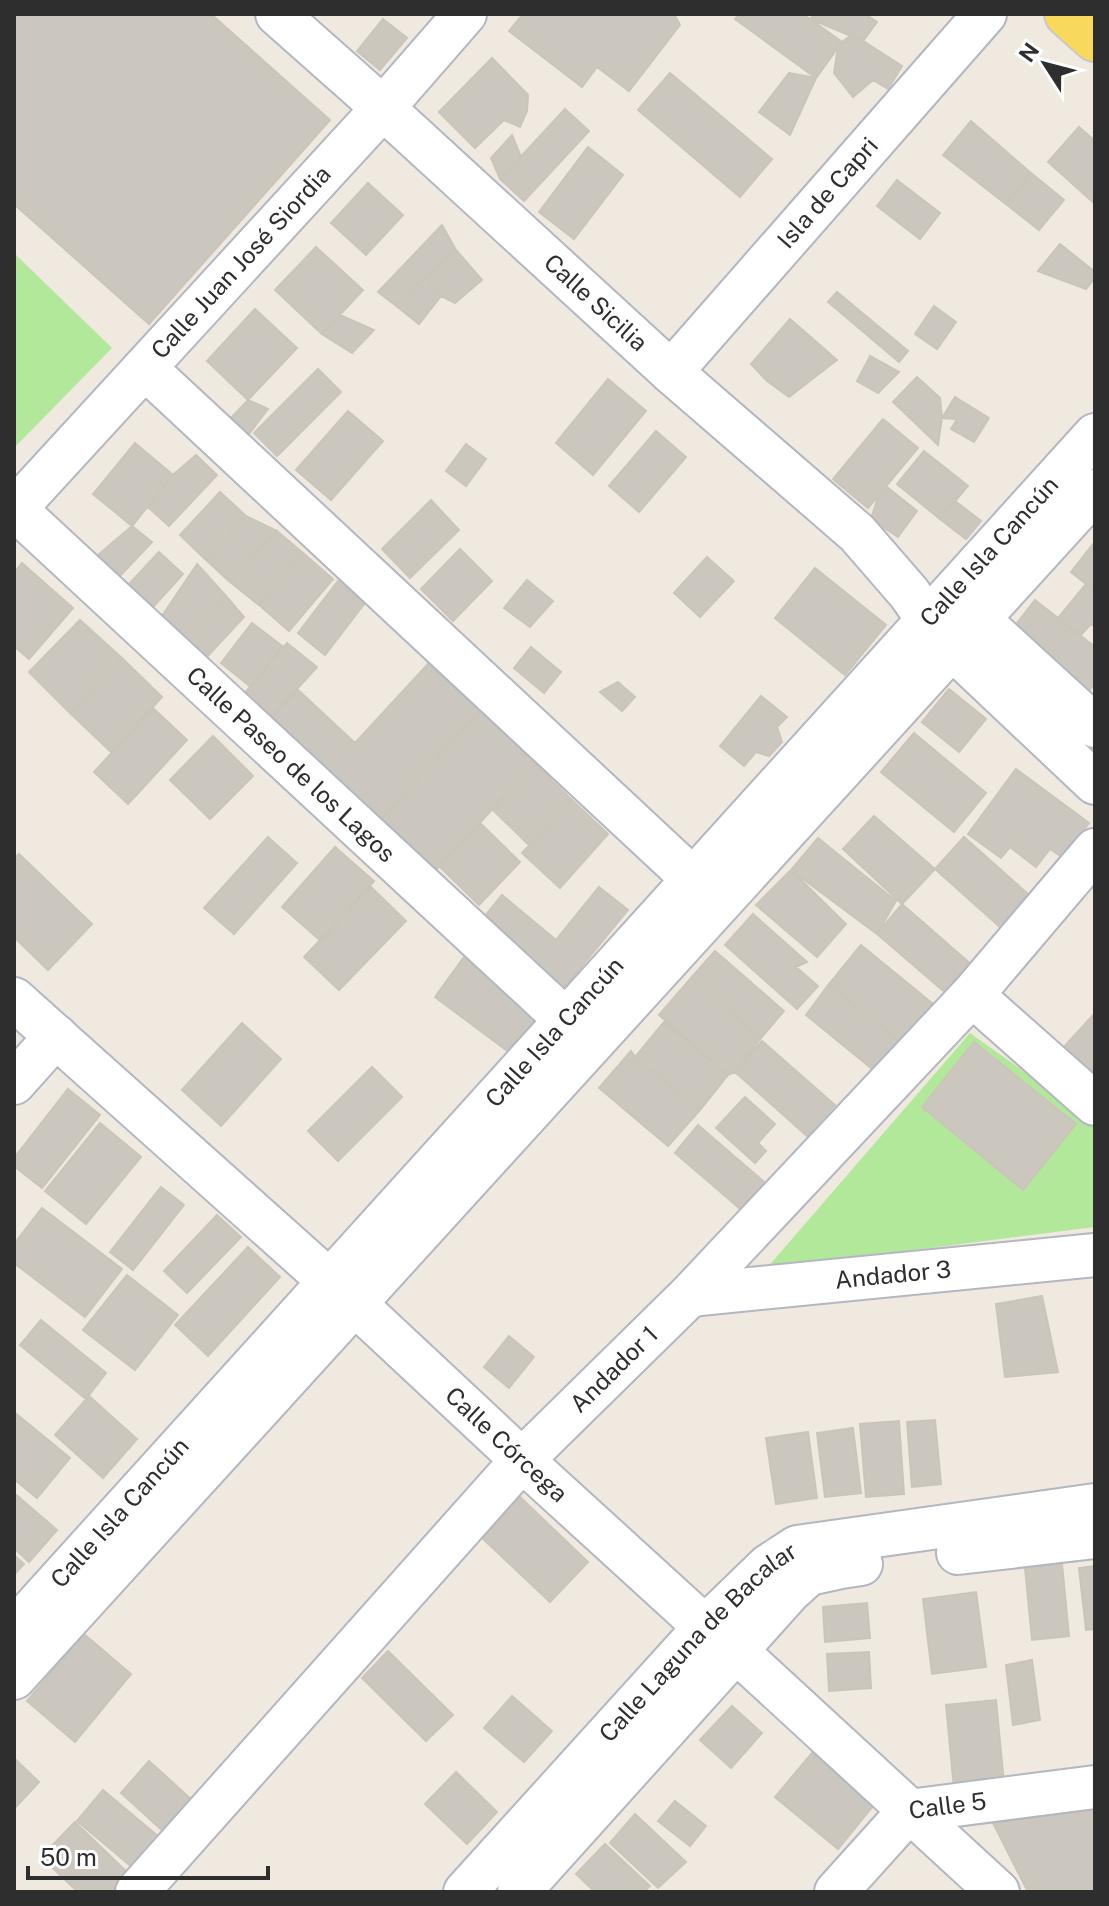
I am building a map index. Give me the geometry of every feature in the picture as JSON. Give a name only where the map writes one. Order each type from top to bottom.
[{"type":"main road","points":[[1067,14],[1095,39]]},
{"type":"street","name":"Calle Sicilia","points":[[277,14],[671,372],[857,533],[941,617],[1095,783]]},
{"type":"street","name":"Calle Juan José Siordia","points":[[14,509],[383,108],[465,14]]},
{"type":"street","name":"Isla de Capri","points":[[671,372],[985,14]]},
{"type":"street","points":[[145,368],[693,879]]},
{"type":"street","name":"Calle Isla Cancún","points":[[14,1630],[342,1292],[578,1033],[941,617],[1095,435]]},
{"type":"street","name":"Calle Isla Cancún","points":[[578,1033],[693,879],[941,617],[1095,491]]},
{"type":"street","name":"Calle Paseo de los Lagos","points":[[14,509],[578,1033]]},
{"type":"street","name":"Calle Sicilia","points":[[941,617],[1095,726]]},
{"type":"street","name":"Andador 1","points":[[137,1892],[522,1460],[690,1295],[972,995],[1095,850]]},
{"type":"street","points":[[972,995],[1095,1104]]},
{"type":"street","name":"Calle Córcega","points":[[14,999],[342,1292],[522,1460],[998,1892]]},
{"type":"street","points":[[14,1083],[56,1036]]},
{"type":"street","name":"Andador 3","points":[[690,1295],[1095,1255]]},
{"type":"street","name":"Calle Isla Cancún","points":[[14,1678],[342,1292]]},
{"type":"street","name":"Calle Laguna de Bacalar","points":[[519,1892],[720,1638],[768,1566],[797,1547],[1095,1505]]},
{"type":"street","name":"Calle Laguna de Bacalar","points":[[465,1892],[720,1638],[789,1592],[809,1574],[841,1567],[1095,1537]]},
{"type":"street","name":"Calle 5","points":[[836,1892],[909,1811],[1095,1787]]},
{"type":"green space","points":[[14,253],[112,348],[14,448]]},
{"type":"green space","points":[[970,1033],[1095,1122],[1095,1227],[766,1269]]},
{"type":"building","points":[[16,14],[211,14],[330,120],[149,324],[14,204]]},
{"type":"building","points":[[523,14],[674,14],[680,25],[629,91],[597,67],[582,87],[509,31]]},
{"type":"building","points":[[739,14],[803,14],[842,42],[816,78],[735,19]]},
{"type":"building","points":[[815,14],[865,14],[877,22],[863,41],[810,19]]},
{"type":"building","points":[[383,19],[407,38],[380,70],[357,51]]},
{"type":"building","points":[[851,36],[902,66],[888,89],[873,80],[853,97],[834,73],[842,42]]},
{"type":"building","points":[[492,58],[528,95],[527,111],[520,127],[504,120],[475,148],[439,112]]},
{"type":"building","points":[[670,73],[772,159],[740,197],[638,110]]},
{"type":"building","points":[[789,73],[816,78],[790,135],[759,112]]},
{"type":"building","points":[[565,109],[589,131],[524,201],[500,179]]},
{"type":"building","points":[[971,121],[1031,173],[1006,204],[943,155]]},
{"type":"building","points":[[1079,127],[1095,141],[1095,204],[1048,162]]},
{"type":"building","points":[[512,135],[521,157],[500,179],[491,158]]},
{"type":"building","points":[[588,147],[623,175],[574,239],[539,212]]},
{"type":"building","points":[[1031,173],[1064,200],[1039,230],[1006,204]]},
{"type":"building","points":[[897,180],[940,213],[920,239],[877,206]]},
{"type":"building","points":[[368,183],[403,215],[366,255],[331,223]]},
{"type":"building","points":[[442,225],[456,250],[395,305],[378,292]]},
{"type":"building","points":[[1060,244],[1095,272],[1095,278],[1086,289],[1038,271]]},
{"type":"building","points":[[316,247],[363,290],[322,334],[275,290]]},
{"type":"building","points":[[456,250],[482,280],[455,303],[441,296],[425,277]]},
{"type":"building","points":[[425,277],[441,296],[419,324],[395,305]]},
{"type":"building","points":[[837,292],[908,351],[899,362],[828,302]]},
{"type":"building","points":[[934,306],[956,322],[937,349],[915,334]]},
{"type":"building","points":[[255,309],[297,348],[248,400],[207,361]]},
{"type":"building","points":[[340,315],[374,330],[352,353],[322,334]]},
{"type":"building","points":[[790,319],[837,360],[789,397],[751,364]]},
{"type":"building","points":[[870,356],[899,372],[878,393],[857,381]]},
{"type":"building","points":[[318,369],[341,392],[277,456],[254,433]]},
{"type":"building","points":[[917,377],[940,398],[942,418],[938,445],[893,402]]},
{"type":"building","points":[[608,379],[646,411],[593,475],[556,443]]},
{"type":"building","points":[[955,397],[989,418],[974,442],[951,429],[957,419],[942,418]]},
{"type":"building","points":[[248,400],[268,409],[249,434],[229,420]]},
{"type":"building","points":[[348,411],[383,441],[331,500],[296,470]]},
{"type":"building","points":[[883,419],[918,448],[868,508],[833,479]]},
{"type":"building","points":[[656,431],[686,457],[639,512],[609,486]]},
{"type":"building","points":[[135,443],[173,475],[132,526],[93,494]]},
{"type":"building","points":[[466,444],[486,459],[466,486],[446,471]]},
{"type":"building","points":[[924,451],[968,486],[940,519],[897,484]]},
{"type":"building","points":[[196,455],[217,475],[169,526],[148,507],[173,475]]},
{"type":"building","points":[[887,487],[917,511],[898,537],[871,519],[878,497]]},
{"type":"building","points":[[220,492],[246,516],[206,560],[180,535]]},
{"type":"building","points":[[431,500],[459,530],[410,578],[382,549]]},
{"type":"building","points":[[955,501],[981,521],[966,539],[940,519]]},
{"type":"building","points":[[246,516],[277,531],[230,582],[206,560]]},
{"type":"building","points":[[132,526],[152,542],[120,576],[98,555]]},
{"type":"building","points":[[277,531],[303,553],[259,605],[230,582]]},
{"type":"building","points":[[1095,545],[1095,591],[1071,572]]},
{"type":"building","points":[[460,549],[492,581],[453,621],[421,589]]},
{"type":"building","points":[[159,552],[183,574],[153,607],[129,584]]},
{"type":"building","points":[[303,553],[333,579],[289,631],[259,605]]},
{"type":"building","points":[[707,557],[734,581],[700,617],[674,593]]},
{"type":"building","points":[[22,563],[73,608],[29,659],[14,646],[14,573]]},
{"type":"building","points":[[197,564],[226,596],[181,637],[162,616]]},
{"type":"building","points":[[815,568],[886,625],[845,675],[775,618]]},
{"type":"building","points":[[527,580],[553,601],[530,627],[504,608]]},
{"type":"building","points":[[338,581],[365,603],[325,655],[298,633]]},
{"type":"building","points":[[1086,584],[1095,591],[1095,627],[1091,624],[1080,636],[1058,618]]},
{"type":"building","points":[[226,596],[244,617],[204,660],[181,637]]},
{"type":"building","points":[[1035,600],[1095,647],[1095,683],[1085,696],[1007,636]]},
{"type":"building","points":[[80,620],[122,658],[70,713],[29,672]]},
{"type":"building","points":[[252,623],[282,646],[251,687],[221,663]]},
{"type":"building","points":[[287,643],[317,667],[264,725],[239,700]]},
{"type":"building","points":[[531,647],[561,672],[544,693],[514,668]]},
{"type":"building","points":[[122,658],[162,697],[111,752],[70,713]]},
{"type":"building","points":[[428,664],[480,711],[375,826],[264,725],[298,690],[355,743]]},
{"type":"building","points":[[618,682],[635,697],[622,711],[600,692]]},
{"type":"building","points":[[949,689],[986,719],[959,752],[922,722]]},
{"type":"building","points":[[761,696],[787,717],[777,727],[782,742],[769,756],[756,752],[744,766],[720,746]]},
{"type":"building","points":[[153,708],[187,740],[128,804],[94,772]]},
{"type":"building","points":[[480,711],[535,764],[431,877],[375,826]]},
{"type":"building","points":[[914,733],[986,793],[954,832],[881,772]]},
{"type":"building","points":[[213,736],[253,776],[210,819],[170,780]]},
{"type":"building","points":[[535,764],[572,800],[529,845],[492,809]]},
{"type":"building","points":[[1016,769],[1089,823],[1063,858],[1050,849],[1036,867],[1010,847],[1001,858],[968,834]]},
{"type":"building","points":[[572,800],[608,834],[560,888],[522,853]]},
{"type":"building","points":[[874,816],[935,869],[902,904],[843,849]]},
{"type":"building","points":[[480,823],[520,862],[479,905],[439,866]]},
{"type":"building","points":[[268,837],[297,863],[234,934],[204,908]]},
{"type":"building","points":[[964,837],[1028,894],[1000,927],[935,869]]},
{"type":"building","points":[[818,838],[896,901],[877,934],[791,870]]},
{"type":"building","points":[[335,847],[374,881],[321,941],[282,907]]},
{"type":"building","points":[[19,854],[92,924],[48,970],[14,937],[14,859]]},
{"type":"building","points":[[791,870],[846,924],[817,957],[756,905]]},
{"type":"building","points":[[371,887],[406,921],[339,990],[304,957]]},
{"type":"building","points":[[599,887],[628,910],[563,989],[480,922],[502,895],[556,940]]},
{"type":"building","points":[[902,904],[972,965],[947,994],[877,934]]},
{"type":"building","points":[[753,914],[807,962],[796,967],[818,986],[797,1009],[725,945]]},
{"type":"building","points":[[861,945],[933,1004],[901,1043],[829,984]]},
{"type":"building","points":[[715,951],[784,1011],[761,1038],[691,978]]},
{"type":"building","points":[[464,957],[539,1014],[510,1053],[435,997]]},
{"type":"building","points":[[691,978],[761,1038],[735,1072],[728,1075],[659,1015]]},
{"type":"building","points":[[829,984],[901,1043],[876,1072],[806,1015]]},
{"type":"building","points":[[1095,1013],[1095,1077],[1063,1048]]},
{"type":"building","points":[[664,1022],[728,1075],[700,1110],[635,1057]]},
{"type":"building","points":[[242,1023],[281,1059],[221,1126],[182,1090]]},
{"type":"building","points":[[762,1041],[835,1105],[807,1136],[735,1072]]},
{"type":"building","points":[[974,1042],[1076,1124],[1023,1190],[922,1107]]},
{"type":"building","points":[[631,1051],[700,1110],[668,1146],[599,1088]]},
{"type":"building","points":[[372,1067],[402,1097],[338,1161],[308,1131]]},
{"type":"building","points":[[68,1089],[100,1115],[42,1188],[14,1166],[14,1158]]},
{"type":"building","points":[[745,1097],[775,1124],[758,1143],[766,1151],[755,1163],[716,1128]]},
{"type":"building","points":[[100,1123],[141,1157],[86,1224],[45,1191]]},
{"type":"building","points":[[698,1125],[769,1186],[745,1213],[675,1153]]},
{"type":"building","points":[[161,1187],[184,1205],[133,1270],[110,1252]]},
{"type":"building","points":[[42,1208],[122,1269],[85,1317],[14,1263],[14,1244]]},
{"type":"building","points":[[217,1215],[241,1237],[187,1293],[164,1271]]},
{"type":"building","points":[[248,1247],[280,1277],[208,1356],[175,1325]]},
{"type":"building","points":[[127,1275],[178,1315],[135,1370],[83,1330]]},
{"type":"building","points":[[1042,1296],[1058,1372],[1005,1377],[996,1304]]},
{"type":"building","points":[[41,1320],[106,1373],[86,1399],[20,1345]]},
{"type":"building","points":[[509,1336],[534,1357],[509,1388],[484,1367]]},
{"type":"building","points":[[89,1396],[137,1439],[103,1478],[55,1435]]},
{"type":"building","points":[[14,1412],[70,1458],[37,1498],[14,1479]]},
{"type":"building","points":[[935,1420],[941,1484],[912,1487],[907,1422]]},
{"type":"building","points":[[899,1421],[904,1494],[866,1497],[860,1424]]},
{"type":"building","points":[[853,1428],[861,1493],[825,1497],[817,1433]]},
{"type":"building","points":[[808,1432],[817,1498],[776,1504],[766,1438]]},
{"type":"building","points":[[14,1493],[57,1530],[29,1562],[14,1548]]},
{"type":"building","points":[[520,1497],[588,1562],[550,1602],[481,1537]]},
{"type":"building","points":[[14,1555],[24,1564],[14,1575]]},
{"type":"building","points":[[1062,1564],[1069,1636],[1032,1640],[1025,1568]]},
{"type":"building","points":[[1095,1566],[1095,1629],[1086,1630],[1079,1568]]},
{"type":"building","points":[[976,1592],[986,1667],[932,1674],[923,1599]]},
{"type":"building","points":[[867,1603],[870,1638],[825,1642],[823,1607]]},
{"type":"building","points":[[84,1634],[131,1674],[75,1742],[27,1701]]},
{"type":"building","points":[[388,1651],[453,1715],[426,1741],[362,1678]]},
{"type":"building","points":[[869,1652],[871,1688],[829,1691],[827,1654]]},
{"type":"building","points":[[1032,1660],[1040,1720],[1013,1725],[1006,1665]]},
{"type":"building","points":[[512,1696],[552,1731],[524,1762],[484,1728]]},
{"type":"building","points":[[996,1700],[1004,1783],[954,1789],[946,1705]]},
{"type":"building","points":[[732,1706],[762,1733],[731,1768],[700,1740]]},
{"type":"building","points":[[812,1753],[874,1805],[838,1849],[775,1797]]},
{"type":"building","points":[[14,1758],[39,1782],[14,1809]]},
{"type":"building","points":[[149,1761],[192,1800],[164,1832],[121,1793]]},
{"type":"building","points":[[456,1772],[497,1812],[467,1844],[425,1804]]},
{"type":"building","points":[[103,1790],[158,1836],[132,1867],[77,1821]]},
{"type":"building","points":[[675,1801],[706,1826],[690,1846],[658,1821]]},
{"type":"building","points":[[1095,1803],[1095,1892],[1028,1892],[989,1815]]},
{"type":"building","points":[[635,1814],[686,1862],[658,1888],[610,1843]]},
{"type":"building","points":[[75,1822],[129,1874],[112,1892],[78,1892],[41,1857]]},
{"type":"building","points":[[605,1844],[650,1886],[644,1892],[595,1892],[576,1874]]}]
